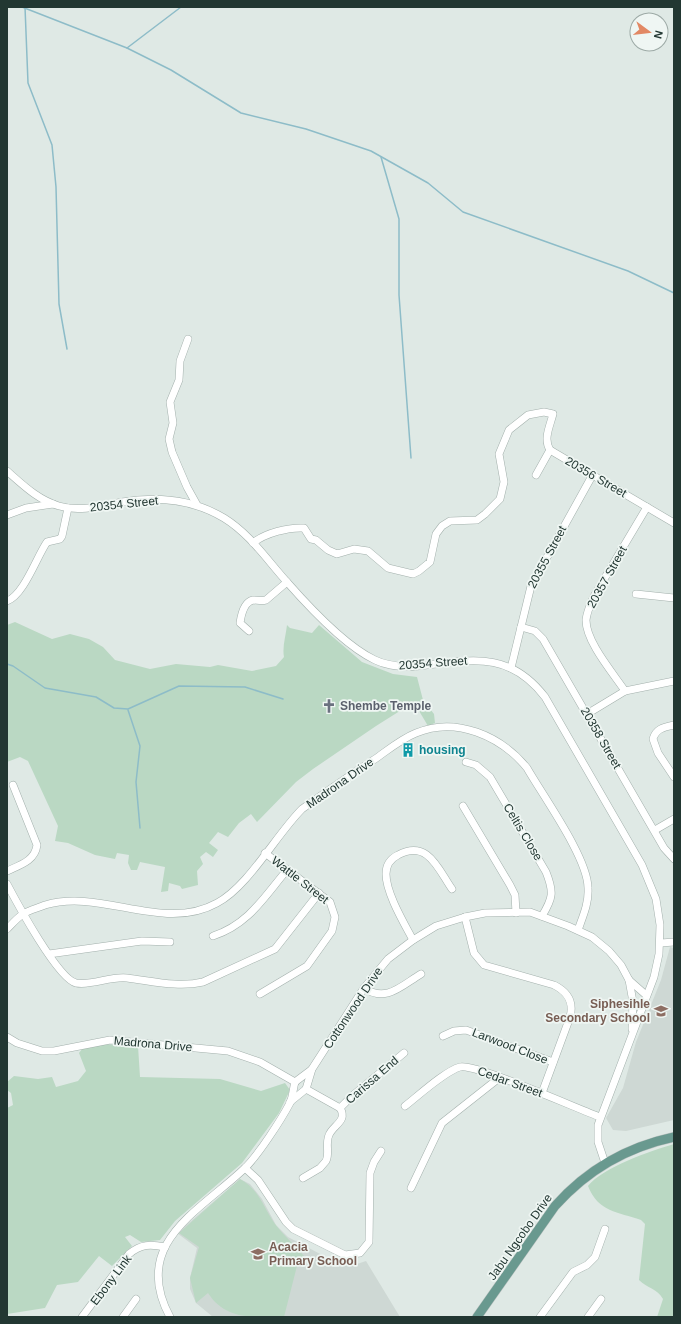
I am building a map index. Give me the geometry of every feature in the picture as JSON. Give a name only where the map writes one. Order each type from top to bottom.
[{"type":"main road","name":"Jabu Ngcobo Drive","points":[[477,1317],[555,1206],[570,1189],[605,1163],[644,1145],[674,1137]]},
{"type":"street","points":[[188,339],[180,361],[178,380],[170,402],[173,423],[169,439],[172,452],[187,487],[197,505]]},
{"type":"street","points":[[253,543],[257,539],[287,530],[304,528],[311,539],[316,540],[328,550],[337,554],[354,549],[368,551],[388,568],[413,574],[430,562],[436,534],[442,526],[450,521],[477,520],[500,499],[504,482],[499,454],[509,430],[528,415],[544,412],[552,414],[547,436],[550,450],[536,475]]},
{"type":"street","name":"20356 Street","points":[[550,450],[674,523]]},
{"type":"street","name":"20354 Street","points":[[7,471],[38,497],[53,504],[68,508],[99,506],[151,499],[169,499],[197,505],[223,518],[253,543],[286,582],[342,637],[375,660],[407,667],[485,660],[511,668],[535,684],[545,697],[642,866],[656,898],[661,943],[658,962],[630,1039]]},
{"type":"street","name":"20355 Street","points":[[511,668],[530,586],[592,476]]},
{"type":"street","points":[[7,515],[26,508],[53,504]]},
{"type":"street","name":"20357 Street","points":[[625,691],[590,638],[586,620],[588,610],[594,596],[647,507]]},
{"type":"street","points":[[7,601],[12,599],[18,592],[35,566],[47,542],[62,536],[68,508]]},
{"type":"street","points":[[249,631],[240,623],[242,614],[248,603],[253,600],[266,600],[286,582]]},
{"type":"street","points":[[636,594],[674,598]]},
{"type":"street","name":"20358 Street","points":[[521,627],[535,631],[543,639],[667,853],[674,858]]},
{"type":"street","points":[[587,714],[625,691],[674,681]]},
{"type":"street","points":[[674,725],[662,727],[656,731],[653,738],[658,753],[674,777]]},
{"type":"street","name":"Madrona Drive","points":[[7,929],[23,914],[60,901],[77,900],[166,914],[188,913],[204,909],[218,903],[231,894],[289,822],[302,809],[399,742],[417,733],[438,728],[451,728],[472,731],[493,738],[518,757],[527,768],[583,865],[588,887],[588,900],[578,930]]},
{"type":"street","name":"Celtis Close","points":[[466,762],[479,767],[490,778],[546,872],[551,884],[552,897],[542,916]]},
{"type":"street","points":[[7,871],[31,859],[37,845],[13,785]]},
{"type":"street","points":[[463,806],[515,895],[516,913]]},
{"type":"street","points":[[655,830],[674,819]]},
{"type":"street","points":[[413,940],[400,916],[387,882],[386,874],[390,860],[397,855],[410,850],[423,852],[432,860],[452,890]]},
{"type":"street","name":"Wattle Street","points":[[260,994],[308,966],[332,931],[335,917],[330,902],[265,853]]},
{"type":"street","points":[[213,936],[230,929],[249,917],[287,870]]},
{"type":"street","points":[[7,884],[23,914],[49,954],[66,978],[77,983],[120,978],[193,985],[203,982],[275,949],[319,893]]},
{"type":"street","name":"Cottonwood Drive","points":[[301,1086],[364,988],[388,959],[413,940],[436,926],[465,917],[485,913],[530,912],[578,930],[592,937],[609,950],[621,965],[629,980],[646,995]]},
{"type":"street","points":[[465,917],[474,953],[484,965],[554,985],[564,991],[569,997],[571,1004],[570,1017],[542,1093]]},
{"type":"street","points":[[49,954],[142,941],[170,942]]},
{"type":"street","points":[[661,943],[674,942]]},
{"type":"street","points":[[364,988],[375,994],[383,995],[421,974]]},
{"type":"street","points":[[605,1163],[598,1142],[597,1132],[600,1117],[630,1039],[633,1002],[629,980]]},
{"type":"street","name":"Larwood Close","points":[[443,1036],[454,1031],[466,1030],[553,1062]]},
{"type":"street","name":"Madrona Drive","points":[[7,1037],[20,1045],[42,1051],[54,1051],[110,1040],[228,1051],[260,1062],[340,1108]]},
{"type":"street","name":"Carissa End","points":[[340,1108],[404,1052]]},
{"type":"street","name":"Cedar Street","points":[[405,1106],[450,1071],[460,1067],[471,1067],[542,1093],[600,1117]]},
{"type":"street","points":[[411,1188],[442,1123],[499,1078]]},
{"type":"street","points":[[170,1317],[163,1303],[159,1289],[158,1272],[165,1247],[177,1227],[245,1168],[301,1086]]},
{"type":"street","points":[[303,1178],[320,1168],[326,1161],[328,1154],[328,1137],[342,1119],[343,1112],[340,1108]]},
{"type":"street","points":[[245,1168],[258,1180],[283,1218],[293,1228],[343,1254],[355,1255],[364,1250],[369,1242],[370,1172],[381,1151]]},
{"type":"street","points":[[540,1317],[573,1272],[587,1264],[595,1257],[605,1229]]},
{"type":"street","name":"Ebony Link","points":[[82,1317],[129,1254],[137,1247],[146,1244],[165,1247]]},
{"type":"street","points":[[588,1317],[601,1298]]},
{"type":"street","points":[[123,1317],[136,1299]]},
{"type":"shaded area","name":"Siphesihle Secondary School","points":[[670,947],[674,948],[674,1120],[626,1131],[613,1130],[606,1118],[623,1088],[636,1042],[661,980]]},
{"type":"shaded area","name":"Acacia Primary School","points":[[240,1179],[250,1184],[262,1199],[276,1225],[288,1237],[341,1265],[354,1265],[366,1261],[400,1317],[213,1317],[196,1303],[190,1289],[190,1278],[197,1248],[177,1233]]},
{"type":"green space","points":[[15,622],[52,639],[70,634],[89,639],[103,647],[115,660],[150,669],[176,664],[210,667],[218,665],[252,671],[276,666],[284,657],[287,625],[290,628],[312,633],[319,625],[362,662],[393,674],[417,677],[423,700],[434,714],[435,723],[428,726],[415,704],[403,709],[296,782],[257,822],[251,814],[239,823],[228,837],[218,832],[209,843],[218,850],[213,857],[206,852],[200,857],[203,864],[197,871],[198,885],[182,889],[180,886],[169,883],[168,891],[161,892],[165,867],[140,862],[137,870],[131,870],[128,863],[129,855],[117,853],[115,859],[95,855],[68,843],[55,841],[58,826],[28,761],[20,757],[7,762],[7,625]]},
{"type":"green space","points":[[102,1044],[138,1046],[140,1077],[220,1079],[261,1091],[285,1083],[290,1090],[279,1113],[242,1163],[175,1221],[160,1240],[141,1242],[130,1235],[125,1237],[132,1246],[112,1266],[99,1256],[78,1282],[57,1285],[45,1308],[7,1314],[7,1108],[13,1105],[11,1093],[7,1090],[7,1082],[14,1076],[38,1079],[52,1077],[56,1087],[78,1081],[86,1071],[79,1053],[82,1049]]},
{"type":"green space","points":[[674,1144],[674,1317],[657,1317],[663,1299],[658,1293],[639,1280],[645,1224],[641,1220],[617,1213],[603,1206],[592,1195],[588,1186],[605,1172],[628,1160]]},
{"type":"green space","name":"Acacia Primary School","points":[[240,1179],[252,1188],[275,1224],[304,1256],[298,1262],[284,1317],[252,1317],[232,1313],[223,1309],[208,1293],[196,1303],[190,1278],[199,1247],[179,1233]]},
{"type":"waterway","points":[[22,7],[127,48],[171,70],[241,113],[306,129],[371,151],[428,183],[463,212],[628,271],[674,293]]},
{"type":"waterway","points":[[25,7],[28,83],[52,145],[56,187],[59,304],[67,349]]},
{"type":"waterway","points":[[127,48],[181,7]]},
{"type":"waterway","points":[[381,157],[399,219],[399,295],[411,458]]},
{"type":"waterway","points":[[7,664],[13,666],[45,688],[96,697],[114,708],[128,709],[179,686],[245,687],[283,699]]},
{"type":"waterway","points":[[128,710],[140,746],[136,782],[140,828]]},
{"type":"place","name":"Shembe Temple","points":[[329,706]]},
{"type":"place","name":"housing","points":[[408,750]]},
{"type":"place","name":"Siphesihle Secondary School","points":[[661,1011]]},
{"type":"place","name":"Acacia Primary School","points":[[258,1254]]}]
